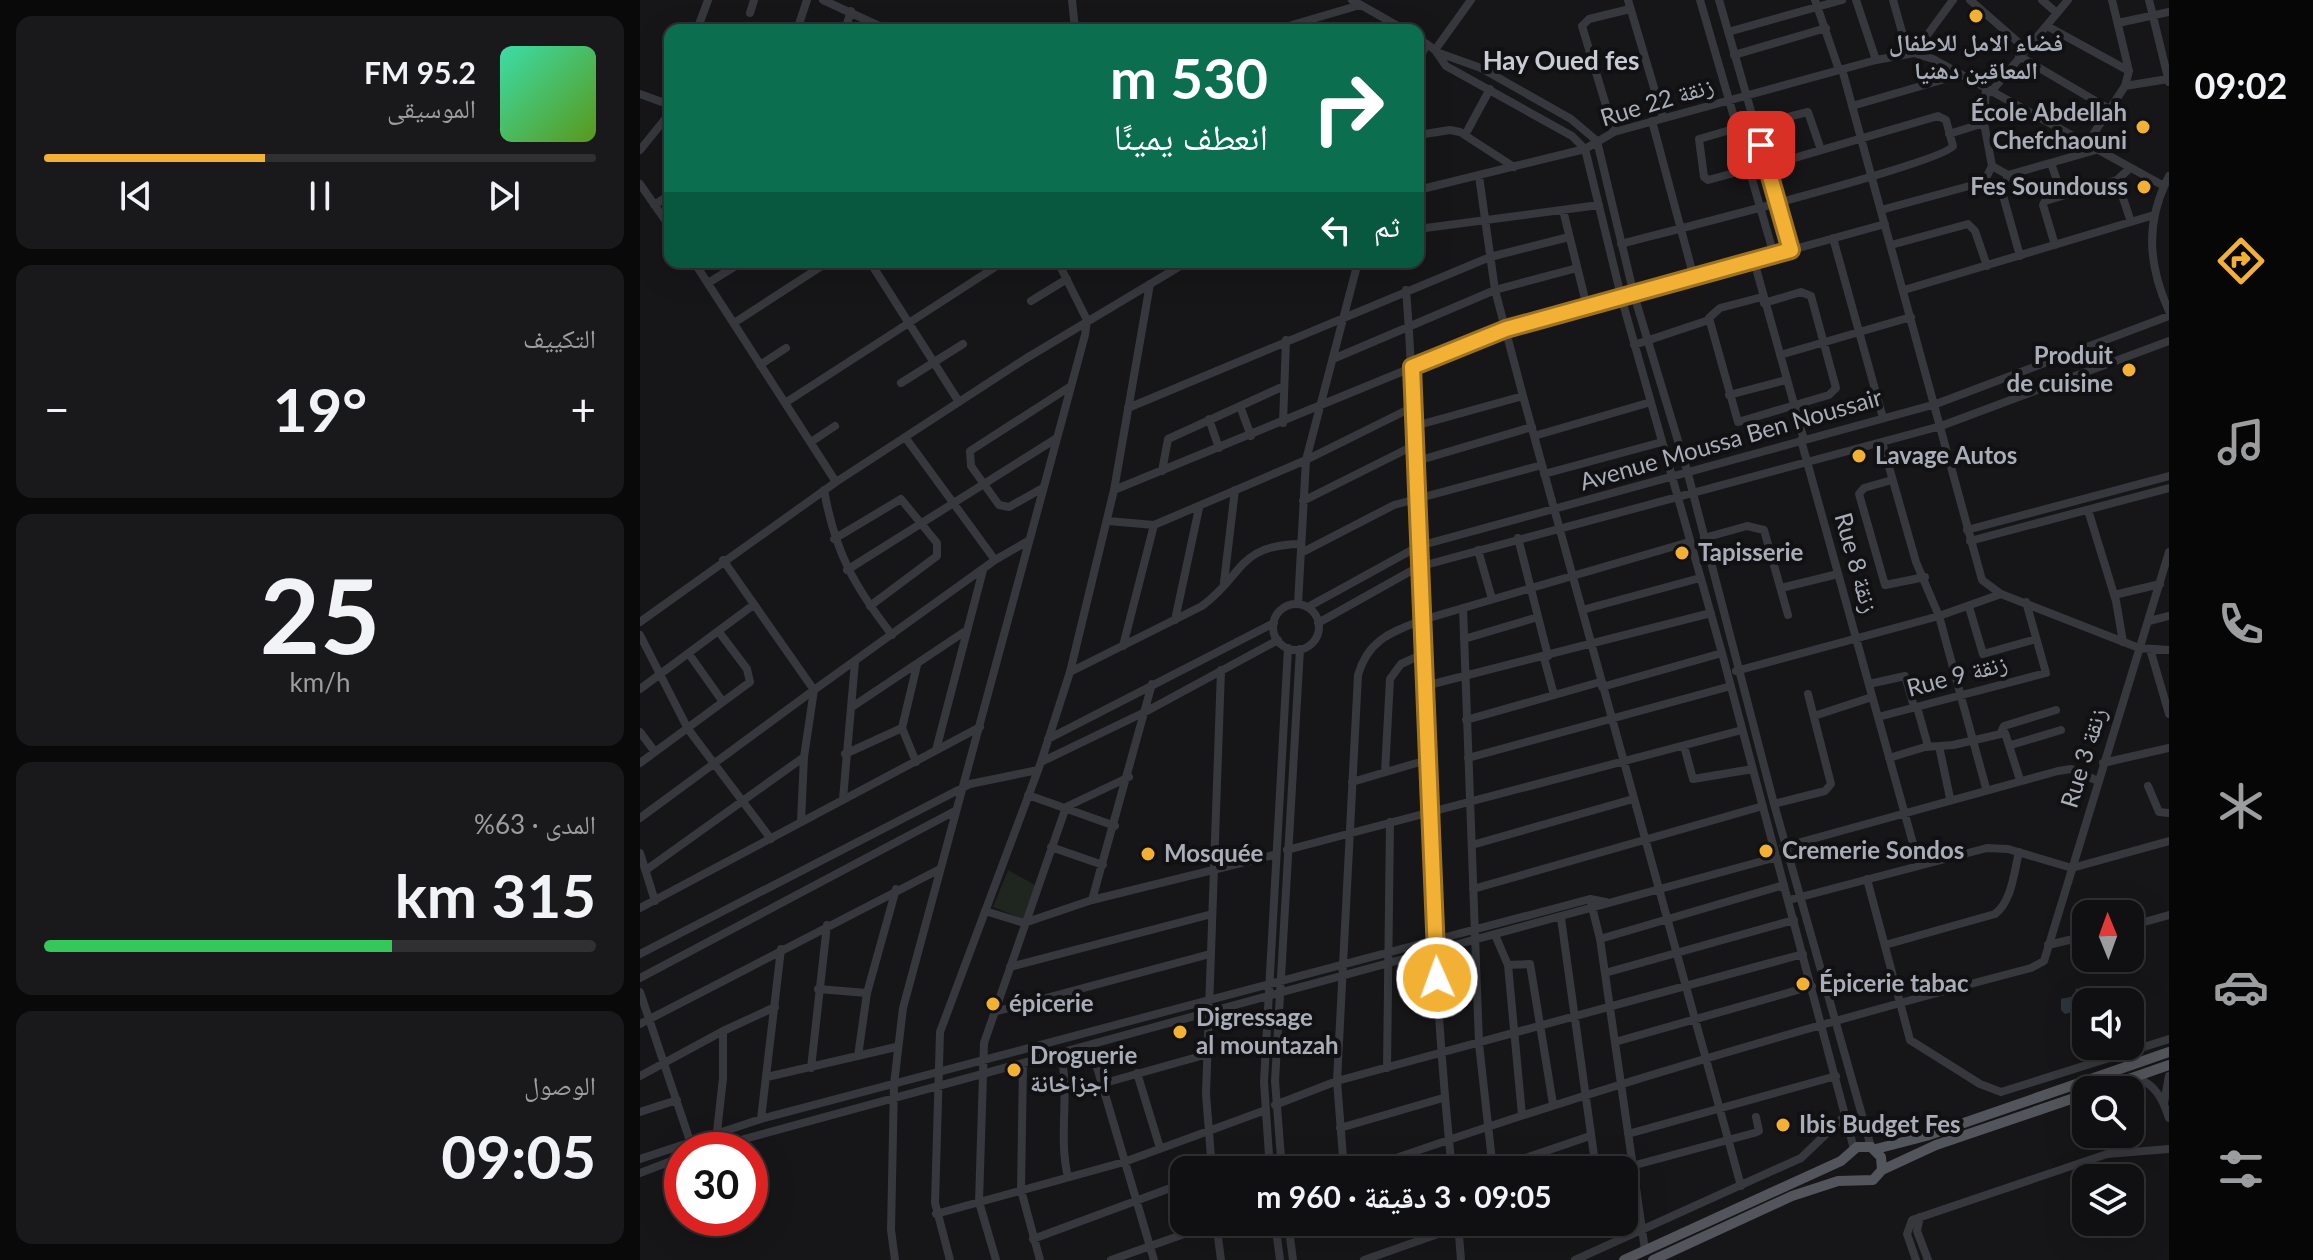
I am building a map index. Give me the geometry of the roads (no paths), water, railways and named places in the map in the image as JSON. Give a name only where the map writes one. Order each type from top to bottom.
[{"type":"main road","points":[[1624,1260],[1851,1153],[1926,1136],[2169,1052]]},
{"type":"main road","points":[[2136,1076],[2169,1065]]},
{"type":"main road","points":[[1653,1260],[1792,1196],[1855,1179],[1873,1180],[1882,1170],[1928,1148],[2072,1099]]},
{"type":"main road","points":[[1873,1148],[1883,1161],[1882,1170]]},
{"type":"main road","points":[[1851,1153],[1848,1171],[1855,1179]]},
{"type":"street","points":[[699,24],[708,0]]},
{"type":"street","points":[[750,13],[754,0]]},
{"type":"street","points":[[799,24],[807,0]]},
{"type":"street","points":[[823,0],[876,24]]},
{"type":"street","points":[[1072,0],[1074,24]]},
{"type":"street","points":[[1437,51],[1471,0]]},
{"type":"street","points":[[1700,0],[1774,255]]},
{"type":"street","points":[[1719,0],[1791,250]]},
{"type":"street","points":[[1728,32],[1816,3],[1842,0]]},
{"type":"street","points":[[1856,0],[1876,60]]},
{"type":"street","points":[[1893,0],[1911,53],[1959,75],[2164,186]]},
{"type":"street","points":[[1911,53],[1953,0]]},
{"type":"street","points":[[1970,0],[2022,53],[2109,109]]},
{"type":"street","points":[[2042,0],[2057,13]]},
{"type":"street","points":[[1984,182],[1992,166],[1984,123],[1988,91],[2068,0]]},
{"type":"street","points":[[2086,145],[2125,86],[2129,71],[2112,0]]},
{"type":"street","points":[[2125,86],[2169,80],[2149,0]]},
{"type":"street","points":[[1302,24],[1356,2],[1394,24]]},
{"type":"street","points":[[1816,3],[1852,106],[1982,580],[2001,594],[2139,648],[2169,650]]},
{"type":"street","points":[[1614,132],[1582,26],[1589,19],[1629,5],[1663,118]]},
{"type":"street","points":[[847,24],[851,11]]},
{"type":"street","points":[[2118,23],[2169,12]]},
{"type":"street","points":[[2047,26],[2129,71]]},
{"type":"street","points":[[1734,55],[1826,28]]},
{"type":"street","points":[[1424,42],[1504,81],[1571,119],[1597,141],[1634,295],[1688,474],[1774,804],[1873,1148]]},
{"type":"street","points":[[1424,50],[1427,44]]},
{"type":"street","points":[[1437,51],[1446,66],[1572,136],[1585,149],[1634,345],[1711,613],[1836,1076],[1851,1153]]},
{"type":"street","name":"Rue 22 زنقة","points":[[1424,189],[1585,149],[1614,132],[1840,69],[1911,53]]},
{"type":"street","points":[[1852,106],[1959,75]]},
{"type":"street","points":[[1465,135],[1490,89]]},
{"type":"street","points":[[640,94],[664,104]]},
{"type":"street","points":[[1755,125],[1808,112],[1821,150]]},
{"type":"street","points":[[640,150],[664,115]]},
{"type":"street","points":[[1621,244],[1872,176],[1950,151],[1946,120],[1938,116],[1767,166]]},
{"type":"street","points":[[1652,121],[1694,278]]},
{"type":"street","points":[[1949,134],[1984,123]]},
{"type":"street","points":[[1737,128],[1699,139],[1704,177],[1708,180],[1749,169]]},
{"type":"street","points":[[1424,134],[1450,130],[1465,135],[1514,167]]},
{"type":"street","points":[[1992,166],[2008,175],[2097,150]]},
{"type":"street","points":[[2051,163],[2062,195]]},
{"type":"street","points":[[2055,245],[2043,205],[2062,195],[2117,180],[2130,168]]},
{"type":"street","points":[[2008,175],[2002,192],[2020,256]]},
{"type":"street","points":[[1479,176],[1495,290],[1725,1138],[1741,1186]]},
{"type":"street","points":[[2169,176],[2154,215],[2152,263],[2169,314]]},
{"type":"street","points":[[2117,180],[2131,222]]},
{"type":"street","points":[[1881,210],[1984,182],[2002,192]]},
{"type":"street","points":[[640,184],[664,219]]},
{"type":"street","points":[[654,205],[664,199]]},
{"type":"street","points":[[1424,228],[1599,205]]},
{"type":"street","points":[[1563,210],[1587,307]]},
{"type":"street","points":[[1904,290],[2154,215]]},
{"type":"street","points":[[1114,490],[1506,329],[1622,300],[1885,224]]},
{"type":"street","points":[[1891,245],[1968,224],[1975,231],[1987,266]]},
{"type":"street","points":[[1128,408],[1490,257],[1569,237]]},
{"type":"street","points":[[1833,238],[1883,418]]},
{"type":"street","name":"Rue 8 زنقة","points":[[1754,261],[1919,865]]},
{"type":"street","points":[[698,268],[836,482]]},
{"type":"street","points":[[708,283],[732,268]]},
{"type":"street","points":[[734,323],[819,268]]},
{"type":"street","points":[[874,268],[959,402]]},
{"type":"street","points":[[785,403],[994,268]]},
{"type":"street","points":[[895,1260],[891,1230],[896,1047],[907,988],[980,727],[1087,320],[1061,268]]},
{"type":"street","points":[[640,622],[836,482],[1087,320],[1177,268]]},
{"type":"street","points":[[1298,604],[1306,460],[1356,268]]},
{"type":"street","points":[[1333,359],[1495,290],[1577,268]]},
{"type":"street","points":[[1031,301],[1067,279]]},
{"type":"street","points":[[950,1260],[936,1214],[938,1072],[944,1019],[1039,766],[1070,672],[1108,521],[1150,284]]},
{"type":"street","points":[[1406,290],[1417,444],[1418,567],[1440,1055],[1451,1156]]},
{"type":"street","points":[[1634,345],[1709,319],[1720,308],[1807,293],[1814,303],[1836,388],[1829,395],[1738,422],[1709,319]]},
{"type":"street","name":"Avenue Moussa Ben Noussair","points":[[1308,607],[1419,546],[1672,479],[1936,404],[2169,314]]},
{"type":"street","points":[[1780,355],[1911,317]]},
{"type":"street","points":[[1283,423],[1286,340]]},
{"type":"street","name":"Avenue Moussa Ben Noussair","points":[[1318,623],[1418,567],[1941,426],[2169,341]]},
{"type":"street","points":[[901,383],[963,344]]},
{"type":"street","points":[[760,365],[786,348]]},
{"type":"street","points":[[1729,395],[1786,380]]},
{"type":"street","points":[[1042,489],[1004,507],[971,466],[970,451],[1071,386]]},
{"type":"street","points":[[1162,471],[1168,439],[1284,386]]},
{"type":"street","points":[[1415,426],[1523,396]]},
{"type":"street","points":[[1417,461],[1651,402]]},
{"type":"street","points":[[1240,406],[1251,436]]},
{"type":"street","points":[[1108,521],[1154,525],[1306,460],[1413,407]]},
{"type":"street","points":[[1209,419],[1219,448]]},
{"type":"street","points":[[811,442],[835,426]]},
{"type":"street","points":[[905,437],[995,560]]},
{"type":"street","points":[[847,570],[984,481],[1057,438]]},
{"type":"street","points":[[1070,672],[1214,597],[1224,583],[1256,553],[1268,547],[1301,549],[1419,497],[1662,442]]},
{"type":"street","points":[[1882,442],[1916,562],[1925,577],[1939,616],[1986,788]]},
{"type":"street","points":[[1303,501],[1417,444]]},
{"type":"street","points":[[1967,530],[2169,476]]},
{"type":"street","points":[[1892,480],[1862,488],[1859,494],[1885,585],[1925,577]]},
{"type":"street","points":[[1970,541],[2169,488]]},
{"type":"street","points":[[824,490],[834,539],[847,570],[892,635]]},
{"type":"street","points":[[1224,583],[1235,490]]},
{"type":"street","points":[[834,539],[901,499],[937,543],[937,556],[870,606]]},
{"type":"street","points":[[1175,620],[1199,508]]},
{"type":"street","points":[[2088,510],[2114,595],[2123,642]]},
{"type":"street","points":[[1123,646],[1154,525]]},
{"type":"street","points":[[1704,538],[1747,526],[1764,530],[1788,615]]},
{"type":"street","points":[[1518,538],[1554,695]]},
{"type":"street","points":[[640,818],[995,560],[1028,541]]},
{"type":"street","points":[[1343,1156],[1337,1081],[1348,834],[1358,675],[1365,655],[1382,637],[1422,620],[1689,542]]},
{"type":"street","points":[[1478,550],[1492,599]]},
{"type":"street","name":"Rue 3 زنقة","points":[[1899,1003],[2031,968],[2044,961],[2169,552]]},
{"type":"street","points":[[723,560],[752,606],[814,690],[804,757],[801,821]]},
{"type":"street","points":[[936,750],[983,569]]},
{"type":"street","points":[[1781,588],[1838,574]]},
{"type":"street","points":[[1582,610],[1700,578]]},
{"type":"street","points":[[2114,595],[2160,584]]},
{"type":"street","points":[[1727,674],[1939,616],[2001,594]]},
{"type":"street","points":[[1969,607],[1983,654],[2036,639],[2026,602]]},
{"type":"street","points":[[1048,739],[1274,623],[1284,607],[1298,604],[1308,607],[1318,623],[1314,640],[1300,649],[1288,648],[1278,640],[1274,623]]},
{"type":"street","points":[[640,689],[752,606]]},
{"type":"street","points":[[1463,608],[1479,1044],[1491,1156]]},
{"type":"street","points":[[1425,686],[1711,613]]},
{"type":"street","points":[[2149,621],[2169,616]]},
{"type":"street","points":[[1464,639],[1538,617]]},
{"type":"street","points":[[852,707],[965,631]]},
{"type":"street","points":[[640,763],[747,685],[750,678],[719,632]]},
{"type":"street","points":[[640,635],[658,676],[688,729],[740,802],[771,839]]},
{"type":"street","name":"Rue 9 زنقة","points":[[1878,717],[2046,673],[2036,639]]},
{"type":"street","points":[[640,954],[983,779],[1039,766],[1278,640]]},
{"type":"street","points":[[1268,1156],[1263,1111],[1274,855],[1288,648]]},
{"type":"street","points":[[1280,1156],[1275,1105],[1300,649]]},
{"type":"street","points":[[2150,649],[2169,714]]},
{"type":"street","points":[[1466,720],[1722,653]]},
{"type":"street","points":[[689,654],[723,702]]},
{"type":"street","points":[[1385,772],[1390,679],[1401,664],[1423,654]]},
{"type":"street","points":[[843,799],[855,662]]},
{"type":"street","points":[[916,762],[902,728],[918,665]]},
{"type":"street","points":[[1211,1156],[1208,1001],[1216,867],[1221,670]]},
{"type":"street","points":[[1869,684],[1905,676],[1928,746]]},
{"type":"street","points":[[1092,900],[1129,777],[1152,684]]},
{"type":"street","points":[[1468,758],[1731,686]]},
{"type":"street","points":[[1774,804],[1830,788],[1831,776],[1808,694]]},
{"type":"street","points":[[1814,716],[1872,697]]},
{"type":"street","points":[[1889,758],[1928,746],[2001,732],[2004,726],[2056,710]]},
{"type":"street","points":[[640,908],[980,727]]},
{"type":"street","points":[[845,754],[902,728]]},
{"type":"street","points":[[1287,850],[1742,730]]},
{"type":"street","points":[[2011,745],[2061,730]]},
{"type":"street","points":[[640,732],[655,752]]},
{"type":"street","points":[[2001,732],[2011,745],[2020,780]]},
{"type":"street","points":[[1684,746],[1693,779],[1753,769]]},
{"type":"street","points":[[1939,746],[1950,798]]},
{"type":"street","points":[[2103,763],[2169,748]]},
{"type":"street","points":[[646,870],[804,757]]},
{"type":"street","points":[[1352,782],[1427,760]]},
{"type":"street","points":[[768,1132],[1435,952],[1477,935],[1657,889],[1776,853],[1786,846],[1986,788],[2071,769],[2098,781]]},
{"type":"street","points":[[996,1260],[979,1202],[982,1061],[994,1012],[1066,807],[1129,777]]},
{"type":"street","points":[[2148,786],[2154,806],[2163,814],[2169,813]]},
{"type":"street","points":[[1473,889],[1644,840],[1761,802],[1772,794]]},
{"type":"street","points":[[1028,795],[1115,826]]},
{"type":"street","points":[[1472,845],[1633,799]]},
{"type":"street","points":[[640,978],[955,811]]},
{"type":"street","points":[[1387,1068],[1390,822]]},
{"type":"street","points":[[1789,900],[1987,848],[2019,852],[2072,868],[2169,841]]},
{"type":"street","points":[[1051,847],[1103,865]]},
{"type":"street","points":[[1885,945],[1995,914],[2002,909],[2009,892],[2019,852]]},
{"type":"street","points":[[640,853],[655,901]]},
{"type":"street","points":[[985,911],[1024,923],[1092,900],[1274,855]]},
{"type":"street","points":[[644,1022],[896,889],[940,869]]},
{"type":"street","points":[[1867,879],[1910,1040],[1918,1048],[2001,1092],[2169,1039]]},
{"type":"street","points":[[1600,939],[1784,885]]},
{"type":"street","points":[[858,1056],[867,993],[896,889]]},
{"type":"street","points":[[723,1031],[723,1078],[717,1132],[1388,952],[1435,941],[1495,935],[1561,918],[1592,904]]},
{"type":"street","points":[[1592,904],[1611,1009],[1632,1156]]},
{"type":"street","points":[[1010,967],[1212,914]]},
{"type":"street","points":[[2144,922],[2169,915]]},
{"type":"street","points":[[1561,918],[1594,1156]]},
{"type":"street","points":[[1605,973],[1794,920]]},
{"type":"street","points":[[811,1068],[827,925]]},
{"type":"street","points":[[1495,935],[1508,965],[1512,1035],[1522,1115]]},
{"type":"street","points":[[2048,945],[2072,939]]},
{"type":"street","points":[[761,1119],[781,949]]},
{"type":"street","points":[[994,1012],[1210,954]]},
{"type":"street","points":[[1275,1105],[1337,1081],[1611,1009],[1803,954]]},
{"type":"street","points":[[1508,965],[1530,964],[1553,1104]]},
{"type":"street","points":[[1615,1042],[1812,986]]},
{"type":"street","points":[[818,989],[867,993]]},
{"type":"street","points":[[640,992],[644,1022],[665,1063],[687,1132]]},
{"type":"street","points":[[1401,1156],[1584,1093],[1899,1003]]},
{"type":"street","points":[[640,1076],[775,1007]]},
{"type":"street","points":[[767,1077],[896,1047]]},
{"type":"street","points":[[1091,1047],[1154,1260]]},
{"type":"street","points":[[1061,1054],[1066,1088],[1064,1158],[1068,1177]]},
{"type":"street","points":[[1101,1084],[1208,1054]]},
{"type":"street","points":[[1023,1064],[1021,1190],[1040,1260]]},
{"type":"street","points":[[1137,1073],[1160,1148]]},
{"type":"street","points":[[1628,1134],[1836,1076]]},
{"type":"street","points":[[2164,1103],[2169,1076]]},
{"type":"street","points":[[2144,1081],[2148,1082],[2164,1103],[2169,1118]]},
{"type":"street","points":[[1340,1128],[1443,1098]]},
{"type":"street","points":[[640,1112],[677,1100]]},
{"type":"street","points":[[936,1214],[1124,1162],[1263,1111]]},
{"type":"street","points":[[1575,1260],[1807,1154],[1846,1115]]},
{"type":"street","points":[[1638,1164],[1759,1131],[1756,1117]]},
{"type":"street","points":[[1533,1156],[1590,1136]]},
{"type":"street","points":[[1916,1260],[1906,1229],[1912,1220],[1921,1216],[2107,1154],[2169,1149]]},
{"type":"street","points":[[640,1159],[664,1150]]},
{"type":"street","points":[[640,1173],[664,1164]]},
{"type":"street","points":[[1033,1239],[1170,1189]]},
{"type":"street","points":[[1638,1206],[1645,1250]]},
{"type":"street","points":[[1921,1216],[1917,1231],[1928,1260]]},
{"type":"street","points":[[1111,1260],[1179,1236]]},
{"type":"street","points":[[1218,1236],[1221,1260]]},
{"type":"street","points":[[1277,1236],[1280,1260]]},
{"type":"street","points":[[1290,1236],[1293,1260]]},
{"type":"street","points":[[1364,1260],[1428,1236]]},
{"type":"street","points":[[1459,1236],[1461,1260]]},
{"type":"place","name":"فضاء الامل للاطفال المعاقين دهنيا","points":[[1976,16]]},
{"type":"place","name":"École Abdellah Chefchaouni","points":[[2143,127]]},
{"type":"place","name":"Fes Soundouss","points":[[2144,187]]},
{"type":"place","name":"Produit de cuisine","points":[[2129,370]]},
{"type":"place","name":"Lavage Autos","points":[[1859,456]]},
{"type":"place","name":"Tapisserie","points":[[1682,553]]},
{"type":"place","name":"Cremerie Sondos","points":[[1766,851]]},
{"type":"place","name":"Mosquée","points":[[1148,854]]},
{"type":"place","name":"Épicerie tabac","points":[[1803,984]]},
{"type":"place","name":"épicerie","points":[[993,1004]]},
{"type":"place","name":"Digressage al mountazah","points":[[1180,1032]]},
{"type":"place","name":"Droguerie أجزاخانة","points":[[1014,1070]]},
{"type":"place","name":"Ibis Budget Fes","points":[[1783,1125]]},
{"type":"district","name":"Hay Oued fes","points":[[1561,61]]}]
